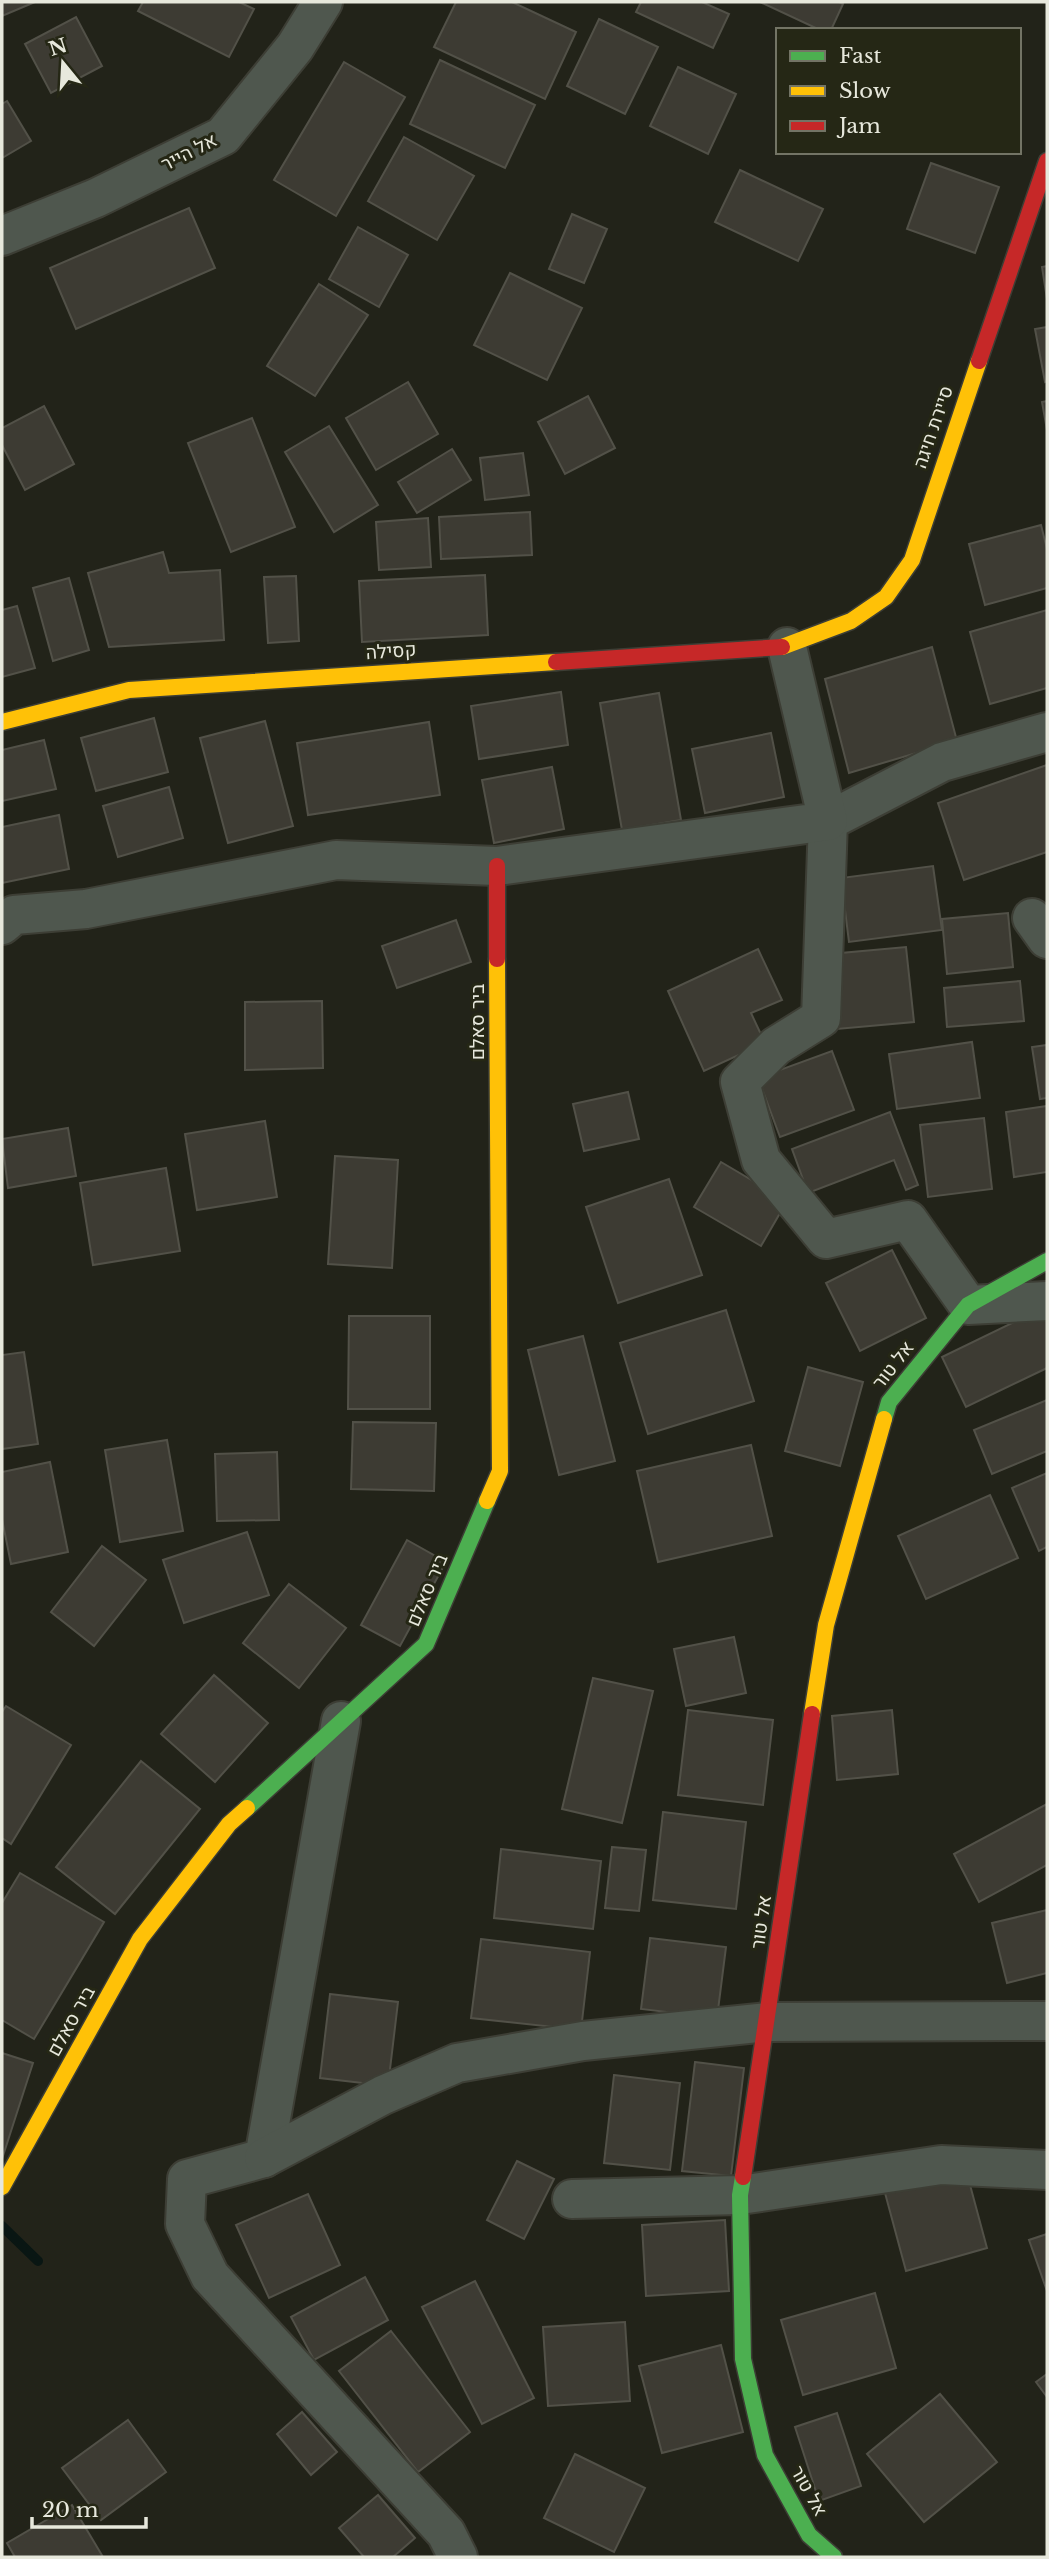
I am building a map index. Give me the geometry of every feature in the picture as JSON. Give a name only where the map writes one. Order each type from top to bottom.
[{"type":"street","name":"אל הייר","points":[[2,236],[96,198],[223,136],[295,47],[323,2]]},
{"type":"street","name":"סיירת חיגה","points":[[787,646],[850,621],[886,597],[912,560],[1047,161]]},
{"type":"street","name":"קסילה","points":[[2,722],[129,690],[787,646]]},
{"type":"street","points":[[787,646],[828,821],[821,1018],[776,1046],[740,1082],[761,1160],[826,1239],[908,1220],[968,1305]]},
{"type":"street","points":[[2,925],[14,915],[86,909],[336,860],[497,866],[828,821],[942,762],[1047,732]]},
{"type":"street","name":"ביר סאלם","points":[[2,2186],[140,1939],[229,1824],[426,1644],[500,1471],[497,866]]},
{"type":"street","points":[[968,1305],[1047,1261]]},
{"type":"street","points":[[968,1305],[1047,1301]]},
{"type":"street","name":"אל טור","points":[[834,2557],[809,2535],[765,2455],[743,2359],[740,2196],[826,1625],[889,1402],[968,1305]]},
{"type":"street","points":[[264,2158],[341,1721]]},
{"type":"street","points":[[458,2557],[446,2533],[210,2276],[185,2224],[187,2179],[264,2158],[383,2095],[457,2063],[583,2041],[767,2022],[1047,2021]]},
{"type":"street","points":[[572,2199],[740,2196],[941,2165],[1047,2170]]},
{"type":"building","points":[[2,2],[35,2],[2,16]]},
{"type":"building","points":[[143,2],[239,2],[254,9],[229,57],[138,11]]},
{"type":"building","points":[[456,2],[512,2],[576,32],[545,99],[434,47]]},
{"type":"building","points":[[641,2],[702,2],[729,14],[713,48],[636,12]]},
{"type":"building","points":[[760,2],[843,4],[832,28],[816,28]]},
{"type":"building","points":[[76,17],[102,66],[51,93],[25,44]]},
{"type":"building","points":[[599,19],[658,47],[625,114],[567,86]]},
{"type":"building","points":[[440,60],[535,105],[505,168],[410,124]]},
{"type":"building","points":[[344,62],[405,97],[336,216],[274,180]]},
{"type":"building","points":[[678,67],[736,94],[708,154],[650,126]]},
{"type":"building","points":[[7,101],[31,141],[2,158],[2,104]]},
{"type":"building","points":[[404,137],[474,176],[437,240],[368,201]]},
{"type":"building","points":[[931,163],[999,187],[975,253],[907,229]]},
{"type":"building","points":[[740,170],[823,209],[798,261],[715,222]]},
{"type":"building","points":[[189,208],[215,268],[76,329],[50,268]]},
{"type":"building","points":[[572,214],[607,229],[584,283],[549,269]]},
{"type":"building","points":[[358,227],[408,255],[379,307],[329,279]]},
{"type":"building","points":[[1047,266],[1047,299],[1042,267]]},
{"type":"building","points":[[510,273],[582,308],[547,380],[474,345]]},
{"type":"building","points":[[319,284],[368,315],[315,396],[267,366]]},
{"type":"building","points":[[1047,327],[1047,381],[1045,382],[1035,329]]},
{"type":"building","points":[[408,382],[438,434],[376,470],[346,418]]},
{"type":"building","points":[[588,396],[615,448],[565,474],[538,422]]},
{"type":"building","points":[[1047,401],[1047,430],[1042,402]]},
{"type":"building","points":[[44,406],[74,464],[25,490],[2,445],[2,428]]},
{"type":"building","points":[[252,418],[295,527],[231,552],[188,443]]},
{"type":"building","points":[[329,426],[378,505],[334,532],[285,452]]},
{"type":"building","points":[[452,449],[471,480],[417,513],[398,482]]},
{"type":"building","points":[[523,453],[529,495],[485,500],[480,458]]},
{"type":"building","points":[[530,512],[532,555],[441,559],[439,517]]},
{"type":"building","points":[[428,518],[431,567],[379,570],[376,522]]},
{"type":"building","points":[[1041,525],[1047,549],[1047,588],[985,605],[969,544]]},
{"type":"building","points":[[163,552],[169,573],[220,570],[224,640],[109,647],[88,573]]},
{"type":"building","points":[[485,575],[488,635],[362,642],[359,581]]},
{"type":"building","points":[[296,576],[299,641],[268,643],[264,577]]},
{"type":"building","points":[[69,578],[89,650],[53,661],[33,588]]},
{"type":"building","points":[[17,606],[35,668],[2,677],[2,610]]},
{"type":"building","points":[[1047,610],[1047,688],[990,704],[970,632]]},
{"type":"building","points":[[932,647],[957,741],[849,773],[825,679]]},
{"type":"building","points":[[561,692],[568,745],[479,759],[471,706]]},
{"type":"building","points":[[659,693],[681,820],[622,830],[600,703]]},
{"type":"building","points":[[154,718],[168,772],[96,791],[81,738]]},
{"type":"building","points":[[265,721],[293,826],[228,843],[200,738]]},
{"type":"building","points":[[429,722],[440,795],[308,815],[297,743]]},
{"type":"building","points":[[771,733],[784,797],[705,813],[692,749]]},
{"type":"building","points":[[44,740],[56,789],[2,801],[2,750]]},
{"type":"building","points":[[1047,765],[1047,852],[964,880],[938,803]]},
{"type":"building","points":[[552,767],[564,829],[494,843],[482,780]]},
{"type":"building","points":[[169,787],[183,838],[118,857],[103,806]]},
{"type":"building","points":[[59,815],[69,869],[2,883],[2,827]]},
{"type":"building","points":[[933,866],[942,930],[849,942],[841,878]]},
{"type":"building","points":[[1008,913],[1013,967],[947,974],[942,919]]},
{"type":"building","points":[[456,920],[471,962],[397,988],[382,946]]},
{"type":"building","points":[[906,947],[914,1022],[837,1029],[830,954]]},
{"type":"building","points":[[758,949],[782,1000],[751,1013],[765,1043],[704,1071],[668,991]]},
{"type":"building","points":[[1020,981],[1024,1021],[947,1027],[944,988]]},
{"type":"building","points":[[322,1001],[323,1068],[245,1070],[245,1002]]},
{"type":"building","points":[[972,1042],[980,1098],[897,1109],[889,1054]]},
{"type":"building","points":[[1047,1045],[1047,1098],[1040,1099],[1032,1047]]},
{"type":"building","points":[[832,1051],[854,1110],[780,1137],[758,1078]]},
{"type":"building","points":[[628,1092],[639,1139],[584,1151],[573,1104]]},
{"type":"building","points":[[1047,1106],[1047,1172],[1014,1177],[1006,1112]]},
{"type":"building","points":[[890,1112],[918,1185],[906,1190],[894,1160],[808,1193],[792,1149]]},
{"type":"building","points":[[984,1118],[992,1189],[928,1197],[920,1125]]},
{"type":"building","points":[[265,1121],[277,1197],[197,1210],[185,1134]]},
{"type":"building","points":[[68,1128],[76,1176],[8,1188],[2,1139]]},
{"type":"building","points":[[335,1156],[398,1160],[392,1268],[328,1264]]},
{"type":"building","points":[[721,1162],[787,1201],[761,1246],[694,1207]]},
{"type":"building","points":[[166,1168],[180,1251],[93,1265],[80,1183]]},
{"type":"building","points":[[669,1179],[702,1275],[618,1303],[586,1207]]},
{"type":"building","points":[[892,1250],[926,1318],[860,1351],[826,1283]]},
{"type":"building","points":[[1043,1308],[1047,1316],[1047,1368],[966,1407],[942,1357]]},
{"type":"building","points":[[726,1310],[754,1401],[648,1434],[620,1343]]},
{"type":"building","points":[[349,1316],[430,1316],[430,1409],[348,1409]]},
{"type":"building","points":[[583,1336],[615,1461],[559,1475],[528,1350]]},
{"type":"building","points":[[24,1352],[38,1444],[2,1449],[2,1355]]},
{"type":"building","points":[[808,1367],[863,1382],[840,1466],[785,1451]]},
{"type":"building","points":[[1047,1400],[1047,1451],[992,1474],[974,1430]]},
{"type":"building","points":[[353,1422],[436,1423],[434,1491],[351,1489]]},
{"type":"building","points":[[167,1440],[183,1531],[120,1542],[105,1450]]},
{"type":"building","points":[[751,1445],[772,1536],[658,1562],[637,1471]]},
{"type":"building","points":[[277,1452],[279,1520],[217,1521],[215,1454]]},
{"type":"building","points":[[50,1462],[68,1552],[11,1564],[2,1519],[2,1472]]},
{"type":"building","points":[[1047,1473],[1047,1547],[1039,1551],[1012,1488]]},
{"type":"building","points":[[990,1495],[1018,1558],[926,1599],[898,1536]]},
{"type":"building","points":[[247,1532],[269,1595],[184,1623],[163,1560]]},
{"type":"building","points":[[407,1540],[446,1562],[400,1646],[361,1625]]},
{"type":"building","points":[[102,1546],[146,1580],[94,1646],[51,1612]]},
{"type":"building","points":[[289,1584],[346,1628],[299,1688],[243,1643]]},
{"type":"building","points":[[734,1637],[746,1693],[686,1706],[674,1649]]},
{"type":"building","points":[[214,1675],[268,1723],[215,1782],[161,1734]]},
{"type":"building","points":[[593,1678],[653,1691],[622,1823],[562,1809]]},
{"type":"building","points":[[6,1706],[71,1745],[11,1844],[2,1838],[2,1712]]},
{"type":"building","points":[[688,1710],[773,1720],[763,1805],[678,1795]]},
{"type":"building","points":[[892,1710],[898,1774],[837,1780],[832,1716]]},
{"type":"building","points":[[141,1761],[200,1809],[115,1914],[56,1867]]},
{"type":"building","points":[[1047,1804],[1047,1865],[979,1902],[954,1854]]},
{"type":"building","points":[[663,1812],[746,1822],[736,1909],[653,1900]]},
{"type":"building","points":[[612,1847],[646,1850],[639,1911],[605,1908]]},
{"type":"building","points":[[501,1849],[601,1861],[593,1929],[494,1918]]},
{"type":"building","points":[[20,1873],[104,1922],[34,2039],[2,2020],[2,1903]]},
{"type":"building","points":[[1047,1910],[1047,1973],[1007,1983],[992,1923]]},
{"type":"building","points":[[650,1938],[726,1947],[717,2018],[641,2009]]},
{"type":"building","points":[[481,1939],[590,1952],[581,2030],[471,2018]]},
{"type":"building","points":[[330,1994],[398,2002],[388,2086],[320,2078]]},
{"type":"building","points":[[2,2053],[33,2063],[2,2159]]},
{"type":"building","points":[[695,2062],[744,2068],[731,2176],[682,2171]]},
{"type":"building","points":[[614,2075],[680,2083],[670,2170],[604,2163]]},
{"type":"building","points":[[517,2161],[554,2179],[524,2239],[487,2220]]},
{"type":"building","points":[[966,2170],[987,2248],[906,2271],[885,2193]]},
{"type":"building","points":[[308,2194],[340,2265],[269,2298],[236,2225]]},
{"type":"building","points":[[725,2220],[729,2291],[646,2296],[642,2225]]},
{"type":"building","points":[[1047,2234],[1047,2291],[1029,2240]]},
{"type":"building","points":[[365,2277],[388,2320],[314,2360],[291,2317]]},
{"type":"building","points":[[475,2281],[534,2398],[482,2424],[422,2307]]},
{"type":"building","points":[[875,2293],[896,2368],[803,2395],[781,2320]]},
{"type":"building","points":[[625,2322],[630,2401],[548,2406],[543,2327]]},
{"type":"building","points":[[391,2331],[470,2432],[418,2472],[339,2371]]},
{"type":"building","points":[[721,2345],[743,2432],[662,2453],[639,2366]]},
{"type":"building","points":[[1047,2374],[1047,2397],[1036,2382]]},
{"type":"building","points":[[940,2394],[997,2462],[924,2522],[867,2454]]},
{"type":"building","points":[[302,2412],[337,2452],[311,2475],[277,2434]]},
{"type":"building","points":[[837,2413],[861,2486],[819,2501],[795,2427]]},
{"type":"building","points":[[128,2420],[166,2472],[101,2520],[62,2468]]},
{"type":"building","points":[[575,2454],[645,2488],[614,2552],[544,2518]]},
{"type":"building","points":[[378,2495],[415,2538],[393,2557],[364,2557],[339,2528]]},
{"type":"building","points":[[72,2505],[103,2557],[15,2557],[7,2543]]},
{"type":"waterway","points":[[2,2226],[38,2261]]},
{"type":"traffic: fast","points":[[884,1419],[889,1402],[968,1305],[1047,1261]]},
{"type":"traffic: fast","points":[[247,1808],[426,1644],[487,1501]]},
{"type":"traffic: fast","points":[[743,2177],[740,2195],[743,2359],[765,2455],[809,2535],[834,2557]]},
{"type":"traffic: slow","points":[[782,647],[851,621],[886,597],[912,560],[979,361]]},
{"type":"traffic: slow","points":[[2,722],[129,690],[556,662]]},
{"type":"traffic: slow","points":[[487,1501],[500,1471],[497,959]]},
{"type":"traffic: slow","points":[[812,1714],[826,1625],[884,1419]]},
{"type":"traffic: slow","points":[[2,2187],[140,1939],[229,1824],[247,1808]]},
{"type":"traffic: jam","points":[[979,361],[1047,161]]},
{"type":"traffic: jam","points":[[556,662],[782,647]]},
{"type":"traffic: jam","points":[[497,866],[497,959]]},
{"type":"traffic: jam","points":[[743,2177],[812,1714]]}]
